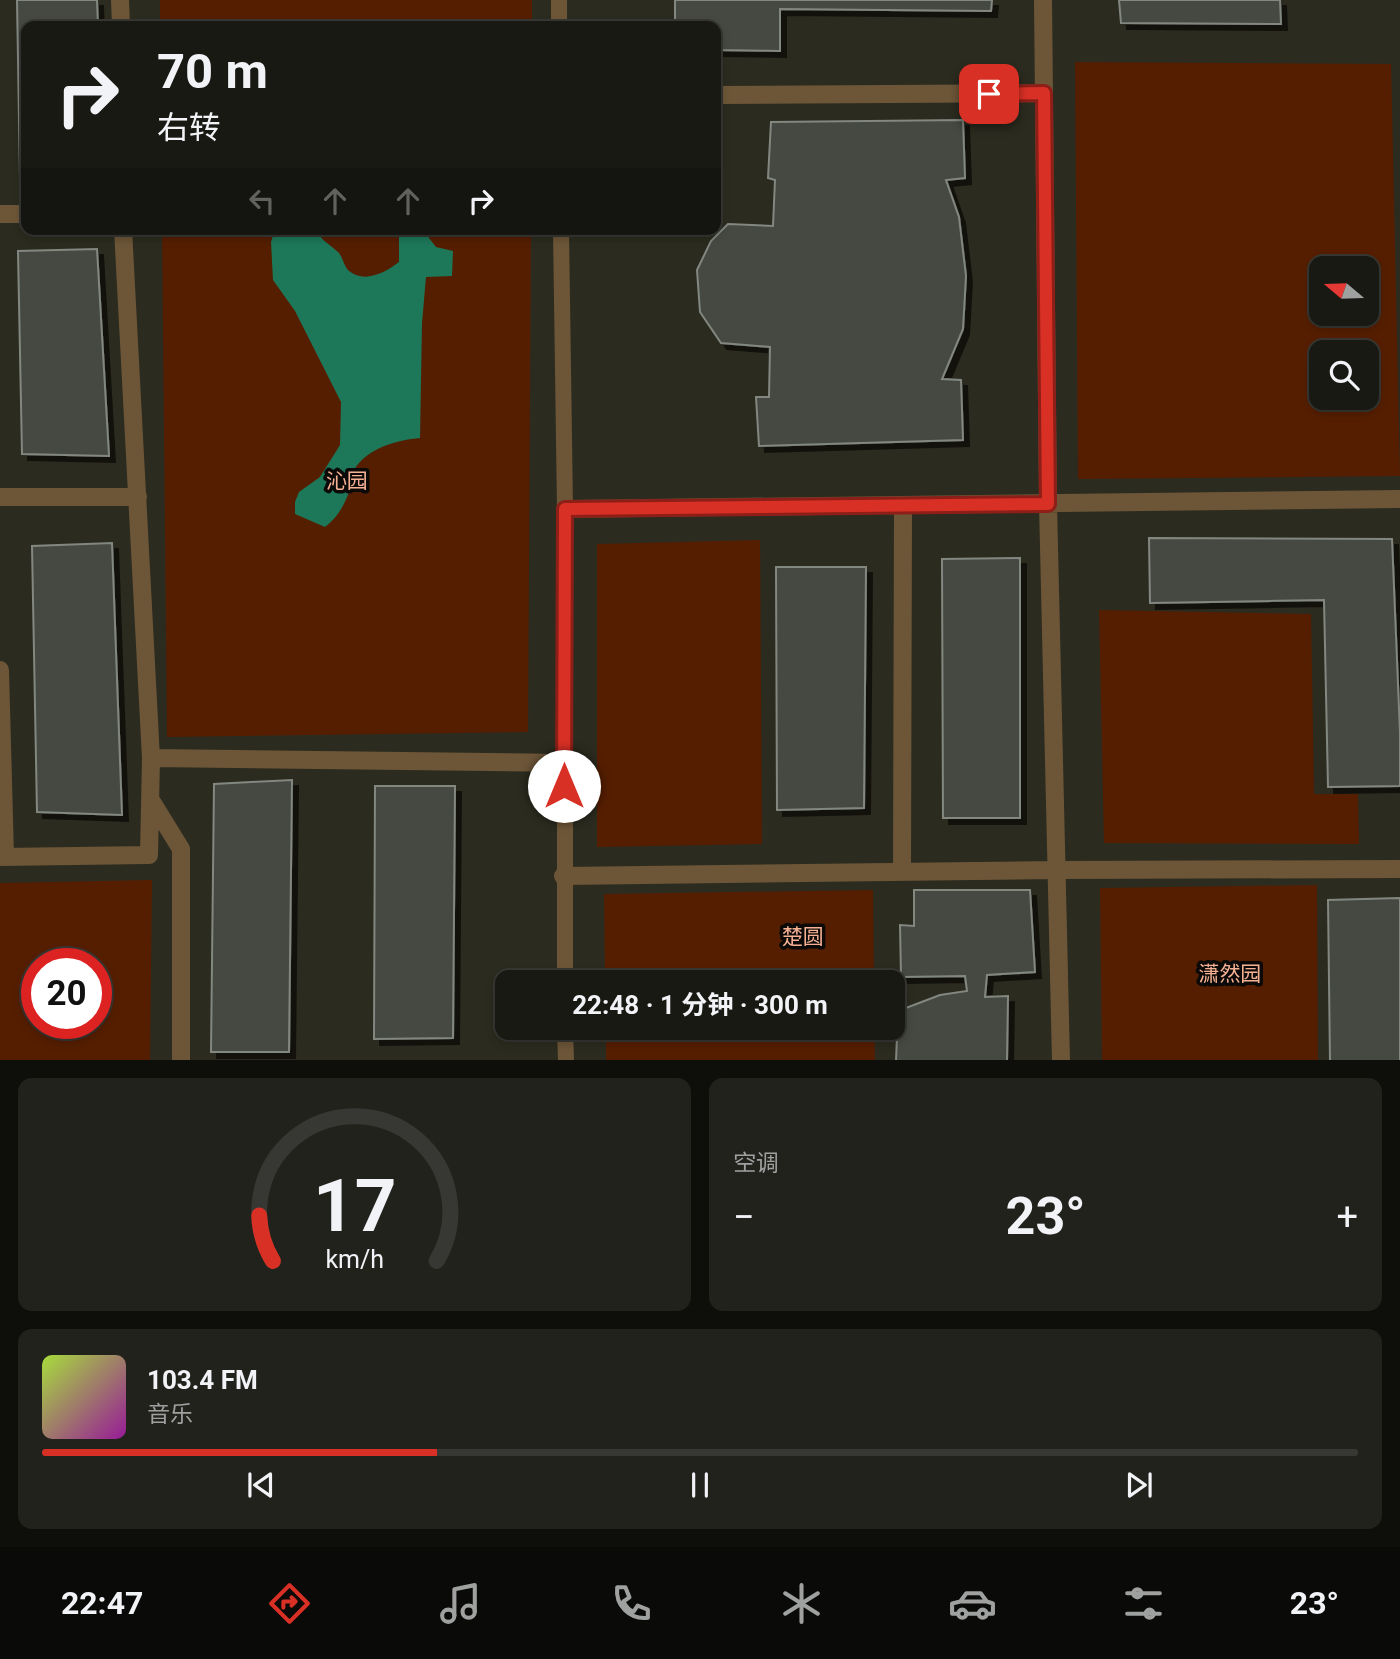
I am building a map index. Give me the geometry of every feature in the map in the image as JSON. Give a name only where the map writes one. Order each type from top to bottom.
[{"type":"street","points":[[120,0],[121,21]]},
{"type":"street","points":[[1043,0],[1048,504],[1061,1060]]},
{"type":"street","points":[[721,95],[1044,93]]},
{"type":"street","points":[[0,214],[21,214]]},
{"type":"street","points":[[0,670],[3,857],[149,855],[151,758],[123,235]]},
{"type":"street","points":[[0,497],[138,496]]},
{"type":"street","points":[[565,509],[1400,499]]},
{"type":"street","points":[[902,872],[903,506]]},
{"type":"street","points":[[151,758],[564,763]]},
{"type":"street","points":[[152,802],[181,849],[181,1060]]},
{"type":"street","points":[[563,876],[1400,869]]},
{"type":"lane","points":[[559,0],[559,21]]},
{"type":"lane","points":[[561,235],[565,509],[565,970]]},
{"type":"lane","points":[[565,1040],[566,1060]]},
{"type":"shaded area","points":[[0,0],[1400,0],[1400,1060],[0,1060]]},
{"type":"shaded area","points":[[273,235],[320,235],[340,254],[349,271],[368,277],[382,273],[399,262],[399,235],[427,235],[436,247],[453,251],[452,276],[426,277],[422,323],[420,438],[383,446],[360,462],[353,472],[349,492],[342,507],[325,527],[295,514],[295,502],[299,492],[320,477],[340,445],[341,402],[295,311],[273,280],[271,242]]},
{"type":"green space","points":[[160,0],[532,0],[532,21],[160,21]]},
{"type":"green space","points":[[1075,62],[1391,64],[1400,476],[1078,479]]},
{"type":"green space","name":"沁园","points":[[162,235],[531,235],[528,732],[167,737]]},
{"type":"green space","points":[[760,540],[762,844],[597,847],[597,544]]},
{"type":"green space","points":[[1099,610],[1311,614],[1314,794],[1358,794],[1359,844],[1104,843]]},
{"type":"green space","points":[[152,880],[150,1060],[0,1060],[0,883]]},
{"type":"green space","name":"潇然园","points":[[1317,885],[1318,1060],[1102,1060],[1100,888]]},
{"type":"green space","name":"楚圆","points":[[873,890],[874,970],[605,970],[604,894]]},
{"type":"green space","points":[[606,1040],[874,1040],[875,1060],[606,1060]]},
{"type":"building","points":[[17,0],[97,0],[98,21],[21,21],[20,179]]},
{"type":"building","points":[[675,0],[992,0],[991,11],[780,9],[780,51],[721,50],[721,21],[675,21]]},
{"type":"building","points":[[1119,0],[1280,0],[1281,24],[1121,23]]},
{"type":"building","points":[[963,120],[965,178],[946,180],[959,217],[966,276],[963,329],[942,379],[961,380],[963,440],[759,446],[756,397],[769,397],[770,347],[721,343],[700,312],[697,270],[711,241],[721,235],[721,231],[728,224],[773,226],[775,180],[768,178],[771,122]]},
{"type":"building","points":[[97,249],[109,456],[22,454],[18,251]]},
{"type":"building","points":[[1149,538],[1392,539],[1400,786],[1328,787],[1324,600],[1150,603]]},
{"type":"building","points":[[112,543],[122,815],[37,812],[32,546]]},
{"type":"building","points":[[1020,558],[1020,818],[943,818],[942,559]]},
{"type":"building","points":[[776,567],[866,567],[864,808],[777,810]]},
{"type":"building","points":[[292,780],[289,1052],[211,1052],[214,784]]},
{"type":"building","points":[[375,786],[455,786],[453,1038],[374,1039]]},
{"type":"building","points":[[914,890],[1030,890],[1035,972],[987,975],[985,997],[1008,996],[1007,1060],[896,1060],[897,1040],[905,1040],[905,1008],[940,995],[967,991],[965,976],[905,977],[905,970],[901,970],[900,925],[914,926]]},
{"type":"building","points":[[1400,898],[1400,1060],[1330,1060],[1328,900]]},
{"type":"route","points":[[564,786],[565,509],[1048,504],[1044,93],[989,94]]}]
